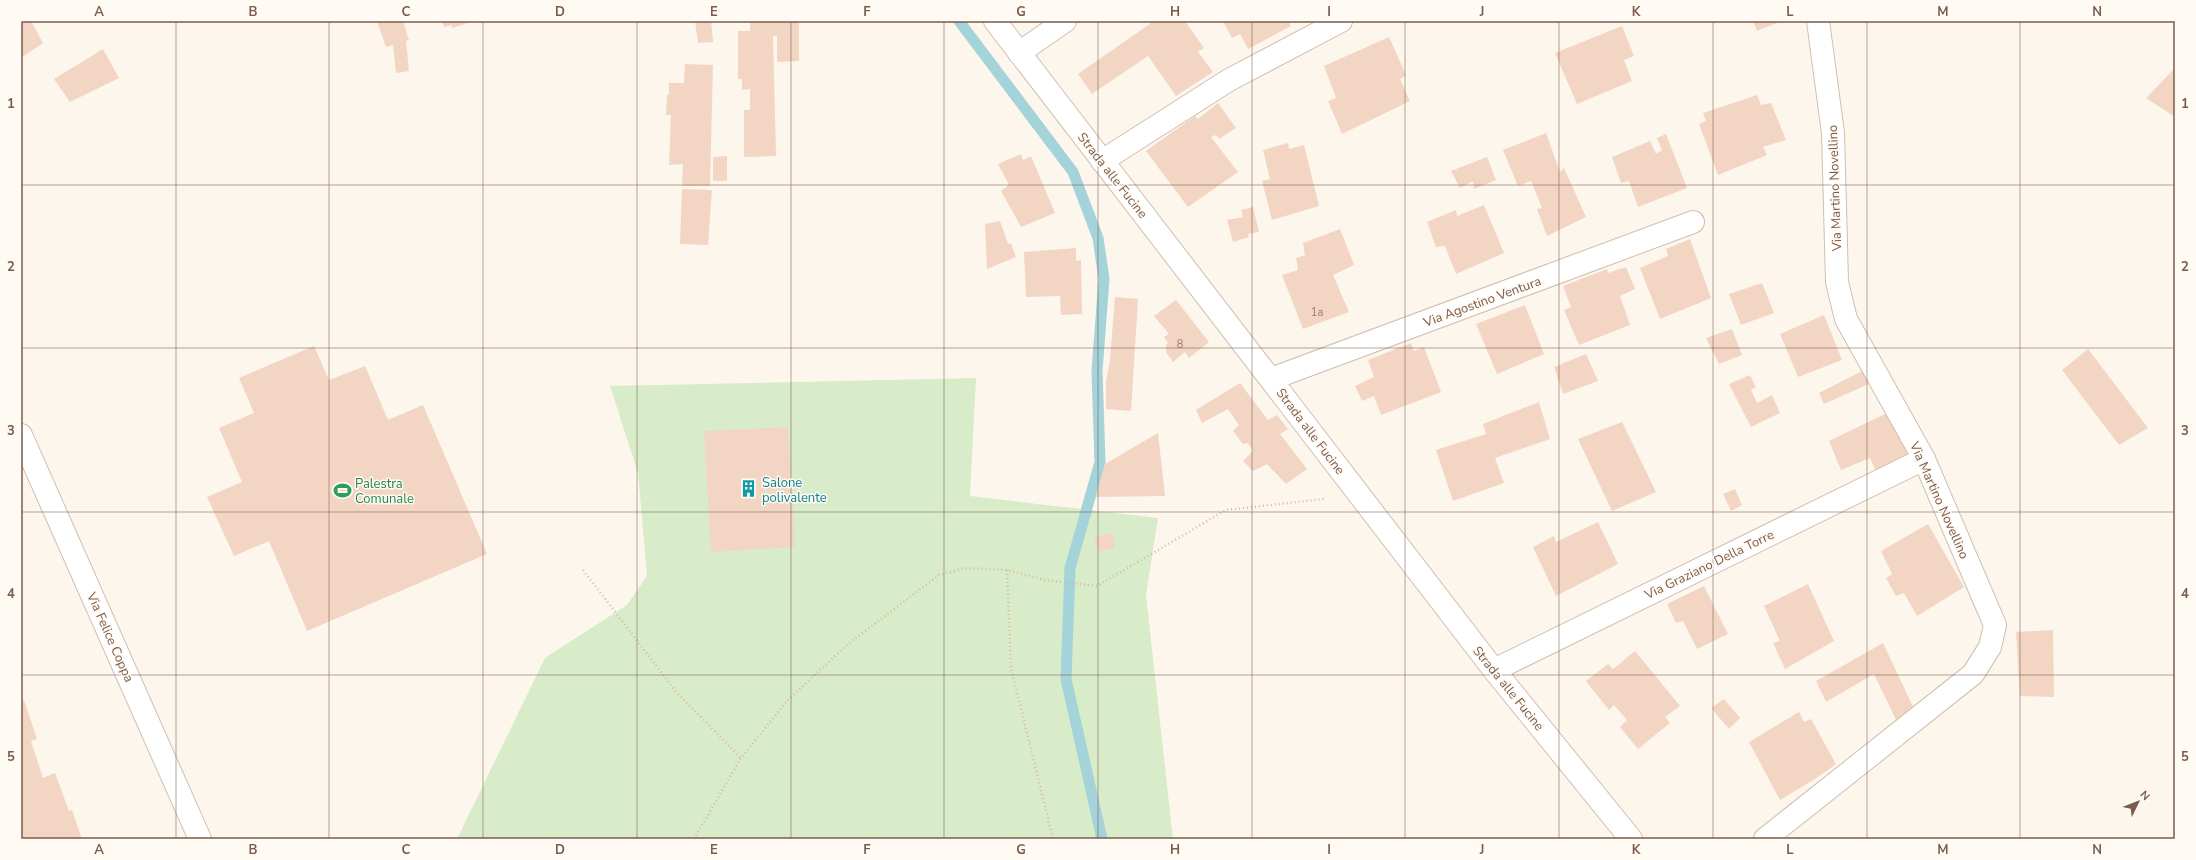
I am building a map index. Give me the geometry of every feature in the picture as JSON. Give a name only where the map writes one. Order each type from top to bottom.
[{"type":"street","name":"Strada alle Fucine","points":[[995,21],[1494,670],[1631,839]]},
{"type":"street","points":[[1019,53],[1065,21]]},
{"type":"street","points":[[1102,162],[1229,80],[1341,21]]},
{"type":"street","name":"Via Martino Novellino","points":[[1765,839],[1973,674],[1990,647],[1995,625],[1924,459],[1846,318],[1837,282],[1834,133],[1818,21]]},
{"type":"street","name":"Via Agostino Ventura","points":[[1271,379],[1692,222]]},
{"type":"street","name":"Via Felice Coppa","points":[[21,434],[200,839]]},
{"type":"street","name":"Via Graziano Della Torre","points":[[1494,670],[1924,459]]},
{"type":"path","points":[[694,839],[742,758],[787,701],[848,644],[939,575],[965,568],[1007,570],[1045,580],[1096,586],[1226,510],[1360,495]]},
{"type":"path","points":[[583,570],[677,692],[742,758]]},
{"type":"path","points":[[1007,570],[1011,668],[1053,839]]},
{"type":"green space","points":[[976,378],[970,496],[1158,518],[1146,595],[1173,839],[457,839],[545,658],[627,605],[647,576],[638,473],[610,386]]},
{"type":"building","points":[[21,21],[31,21],[43,43],[21,58]]},
{"type":"building","points":[[377,21],[403,21],[409,40],[406,41],[409,71],[396,73],[393,45],[386,47]]},
{"type":"building","points":[[442,21],[474,21],[452,28],[452,25],[444,27]]},
{"type":"building","points":[[695,21],[711,21],[713,42],[698,43]]},
{"type":"building","points":[[750,21],[799,21],[799,61],[777,62],[777,36],[773,36],[776,156],[744,157],[744,110],[750,110],[750,89],[742,90],[742,79],[738,79],[738,31],[750,31]]},
{"type":"building","points":[[1154,21],[1185,21],[1204,48],[1198,52],[1213,72],[1176,96],[1148,56],[1092,94],[1078,74]]},
{"type":"building","points":[[1223,21],[1288,21],[1291,26],[1248,49],[1240,34],[1232,38]]},
{"type":"building","points":[[1753,21],[1782,21],[1757,31]]},
{"type":"building","points":[[1622,26],[1634,56],[1624,60],[1632,81],[1577,104],[1555,53]]},
{"type":"building","points":[[1389,37],[1406,75],[1400,79],[1410,101],[1342,134],[1328,101],[1336,98],[1324,66]]},
{"type":"building","points":[[103,49],[119,78],[70,102],[54,79]]},
{"type":"building","points":[[685,64],[713,65],[710,186],[682,186],[683,164],[669,165],[671,115],[666,115],[667,95],[669,94],[669,83],[684,83]]},
{"type":"building","points":[[2175,68],[2175,117],[2146,98]]},
{"type":"building","points":[[1757,95],[1761,105],[1771,103],[1786,140],[1763,147],[1767,155],[1718,175],[1699,124],[1706,121],[1703,113]]},
{"type":"building","points":[[1218,103],[1236,128],[1219,139],[1216,135],[1211,137],[1238,172],[1188,207],[1146,151],[1195,116],[1198,119]]},
{"type":"building","points":[[1546,133],[1560,172],[1564,168],[1586,217],[1547,236],[1537,209],[1542,208],[1531,181],[1518,186],[1503,150]]},
{"type":"building","points":[[1666,134],[1687,188],[1638,207],[1629,181],[1621,183],[1612,157],[1650,141],[1656,154],[1662,150],[1657,138]]},
{"type":"building","points":[[1288,143],[1289,149],[1304,145],[1319,206],[1272,220],[1262,181],[1270,179],[1263,150]]},
{"type":"building","points":[[1021,154],[1023,160],[1031,156],[1055,213],[1021,227],[1001,191],[1009,185],[998,164]]},
{"type":"building","points":[[727,156],[727,181],[713,181],[713,157]]},
{"type":"building","points":[[1487,157],[1496,180],[1474,189],[1473,181],[1460,188],[1451,171]]},
{"type":"building","points":[[682,189],[712,190],[708,245],[680,244]]},
{"type":"building","points":[[1484,205],[1504,253],[1456,274],[1445,246],[1436,247],[1427,222],[1456,210],[1457,216]]},
{"type":"building","points":[[1253,207],[1259,232],[1248,234],[1249,237],[1233,242],[1227,220],[1243,217],[1241,210]]},
{"type":"building","points":[[1000,221],[1008,244],[1011,243],[1016,257],[987,269],[985,224]]},
{"type":"building","points":[[1340,229],[1354,265],[1333,275],[1349,312],[1303,329],[1282,275],[1298,270],[1296,258],[1305,255],[1303,243]]},
{"type":"building","points":[[1690,239],[1711,298],[1660,319],[1640,268],[1668,256],[1666,249]]},
{"type":"building","points":[[1076,248],[1076,261],[1081,260],[1082,314],[1061,315],[1060,296],[1026,297],[1024,252]]},
{"type":"building","points":[[1626,267],[1635,289],[1620,296],[1630,325],[1579,345],[1564,310],[1571,307],[1563,286],[1607,269],[1608,273]]},
{"type":"building","points":[[1762,283],[1774,313],[1741,325],[1729,294]]},
{"type":"building","points":[[1115,297],[1138,299],[1131,411],[1106,409],[1106,381],[1110,360]]},
{"type":"building","points":[[1176,300],[1209,342],[1189,358],[1185,352],[1173,362],[1166,352],[1166,345],[1168,343],[1164,337],[1169,334],[1154,316]]},
{"type":"building","points":[[1525,305],[1544,354],[1497,374],[1476,324]]},
{"type":"building","points":[[1824,315],[1842,360],[1798,377],[1780,334]]},
{"type":"building","points":[[1732,329],[1742,355],[1719,364],[1706,338]]},
{"type":"building","points":[[1411,343],[1414,351],[1424,347],[1441,392],[1381,415],[1374,396],[1362,401],[1355,386],[1374,377],[1368,360]]},
{"type":"building","name":"Palestra Comunale","points":[[314,346],[329,380],[365,366],[388,420],[423,405],[487,554],[307,631],[269,541],[234,556],[207,497],[242,482],[219,428],[254,413],[239,378]]},
{"type":"building","points":[[2088,349],[2148,428],[2119,445],[2062,370]]},
{"type":"building","points":[[1586,354],[1598,381],[1563,394],[1554,367]]},
{"type":"building","points":[[1866,369],[1873,382],[1824,404],[1819,393]]},
{"type":"building","points":[[1750,375],[1756,387],[1751,390],[1757,403],[1772,395],[1780,413],[1751,427],[1729,384]]},
{"type":"building","points":[[1240,383],[1268,420],[1277,415],[1288,429],[1280,434],[1307,469],[1286,484],[1267,464],[1253,471],[1243,461],[1253,451],[1248,443],[1243,444],[1233,431],[1239,425],[1228,409],[1202,423],[1196,410]]},
{"type":"building","points":[[1539,402],[1550,439],[1495,458],[1504,483],[1453,501],[1436,450],[1486,434],[1483,424]]},
{"type":"building","points":[[1889,412],[1913,455],[1877,473],[1870,458],[1841,470],[1829,441]]},
{"type":"building","points":[[1622,422],[1656,492],[1612,511],[1578,439]]},
{"type":"building","name":"Salone polivalente","points":[[788,427],[795,547],[711,552],[704,431]]},
{"type":"building","points":[[1158,433],[1165,496],[1096,497],[1105,464]]},
{"type":"building","points":[[1735,489],[1742,505],[1731,511],[1723,494]]},
{"type":"building","points":[[1598,522],[1618,564],[1556,596],[1533,547],[1554,536],[1556,542]]},
{"type":"building","points":[[1928,524],[1964,587],[1917,616],[1904,593],[1896,596],[1886,578],[1892,574],[1881,551]]},
{"type":"building","points":[[1113,533],[1115,548],[1099,551],[1094,537]]},
{"type":"building","points":[[1808,584],[1834,641],[1785,669],[1773,643],[1780,641],[1764,606]]},
{"type":"building","points":[[1704,586],[1728,634],[1697,649],[1683,621],[1676,623],[1667,604]]},
{"type":"building","points":[[2053,630],[2054,697],[2020,696],[2016,632]]},
{"type":"building","points":[[1883,643],[1914,709],[1897,722],[1874,674],[1826,702],[1816,681]]},
{"type":"building","points":[[1635,651],[1680,706],[1665,717],[1670,723],[1638,749],[1620,727],[1627,720],[1614,705],[1609,710],[1586,681],[1608,664],[1613,669]]},
{"type":"building","points":[[1724,699],[1740,718],[1729,729],[1711,708]]},
{"type":"building","points":[[24,700],[37,739],[31,741],[43,778],[55,773],[69,811],[72,810],[82,839],[21,839],[21,701]]},
{"type":"building","points":[[1799,712],[1804,722],[1811,719],[1836,764],[1815,779],[1780,800],[1749,742]]},
{"type":"waterway","points":[[959,21],[1073,172],[1098,238],[1104,279],[1097,371],[1100,462],[1070,568],[1066,679],[1102,839]]},
{"type":"place","name":"Salone polivalente","points":[[749,489]]},
{"type":"place","name":"Palestra Comunale","points":[[342,490]]}]
